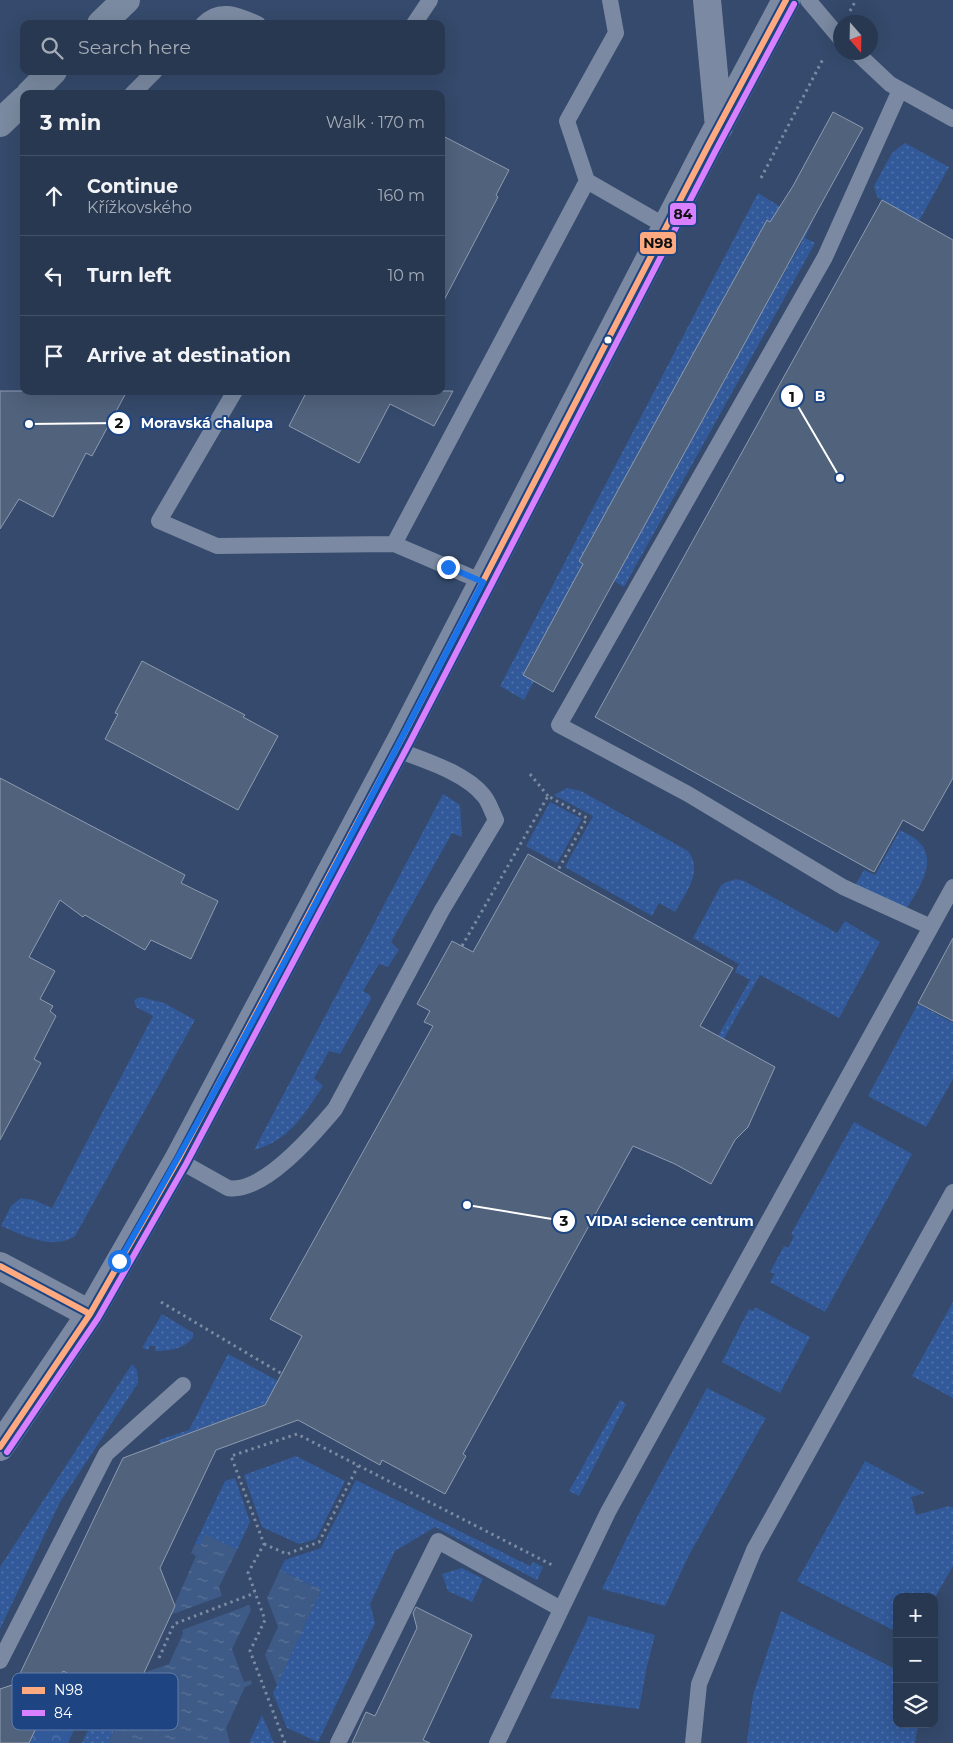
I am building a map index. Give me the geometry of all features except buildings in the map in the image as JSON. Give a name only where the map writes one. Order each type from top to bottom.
[{"type":"highway","points":[[105,20],[126,0]]},
{"type":"highway","points":[[34,90],[49,75]]},
{"type":"highway","points":[[0,123],[20,104]]},
{"type":"street","points":[[707,0],[719,127]]},
{"type":"street","points":[[0,1448],[90,1314],[178,1160],[396,749],[786,0]]},
{"type":"street","points":[[0,1266],[90,1314]]},
{"type":"lane","points":[[417,20],[430,0]]},
{"type":"lane","points":[[610,0],[616,33],[567,121],[587,180],[667,227]]},
{"type":"lane","points":[[808,0],[833,30]]},
{"type":"lane","points":[[209,20],[218,14],[232,13],[249,20]]},
{"type":"lane","points":[[864,60],[890,84],[953,119]]},
{"type":"lane","points":[[136,90],[151,75]]},
{"type":"lane","points":[[900,90],[825,257],[559,725],[688,794],[843,886],[931,927]]},
{"type":"lane","points":[[394,544],[587,180]]},
{"type":"lane","points":[[233,395],[158,521],[217,546],[394,544],[483,582]]},
{"type":"lane","points":[[178,1160],[228,1188],[234,1189],[256,1183],[277,1167],[319,1128],[335,1110],[442,910],[496,820],[484,795],[462,778],[448,770],[396,749]]},
{"type":"lane","points":[[496,1743],[608,1512],[953,887]]},
{"type":"lane","points":[[693,1743],[699,1684],[754,1550],[953,1192]]},
{"type":"lane","points":[[0,1661],[106,1454],[183,1385]]},
{"type":"lane","points":[[338,1743],[438,1542],[561,1609]]},
{"type":"path","points":[[761,178],[833,45]]},
{"type":"path","points":[[530,774],[548,796],[587,818],[558,870]]},
{"type":"path","points":[[462,946],[548,796]]},
{"type":"path","points":[[161,1302],[282,1374]]},
{"type":"path","points":[[358,1466],[319,1542],[287,1554],[264,1544],[231,1456],[297,1434],[576,1577]]},
{"type":"path","points":[[264,1544],[248,1573],[265,1620],[250,1651],[285,1743]]},
{"type":"path","points":[[159,1658],[174,1624],[255,1592]]},
{"type":"green space","points":[[905,143],[949,167],[919,221],[877,197],[874,186],[892,153]]},
{"type":"green space","points":[[758,193],[784,209],[812,222],[805,238],[815,243],[624,587],[614,581],[736,360],[701,340],[579,561],[610,579],[569,591],[523,674],[534,681],[524,700],[500,686]],"holes":[[[767,220],[803,240],[750,333],[715,313]]]},
{"type":"green space","points":[[567,788],[581,791],[688,851],[694,867],[694,875],[688,890],[675,912],[659,903],[652,916],[565,867],[593,816],[554,795]]},
{"type":"green space","points":[[443,794],[460,805],[462,837],[452,833],[391,942],[399,950],[388,967],[379,964],[363,991],[370,995],[371,999],[340,1054],[329,1051],[314,1078],[323,1086],[302,1116],[286,1133],[266,1146],[254,1150]]},
{"type":"green space","points":[[550,802],[582,819],[557,863],[526,846]]},
{"type":"green space","points":[[900,830],[920,843],[925,851],[927,860],[923,878],[905,912],[854,887],[864,870],[875,875]]},
{"type":"green space","points":[[736,879],[744,881],[837,933],[845,921],[880,942],[839,1018],[760,975],[705,1072],[701,1066],[750,980],[735,972],[739,964],[693,938],[720,887],[724,883]]},
{"type":"green space","points":[[141,997],[164,1003],[195,1020],[75,1236],[57,1242],[47,1242],[28,1237],[1,1226],[11,1206],[21,1198],[34,1200],[52,1208],[153,1016],[136,1007],[134,1000]]},
{"type":"green space","points":[[918,1004],[953,1023],[953,1079],[926,1127],[868,1096]]},
{"type":"green space","points":[[854,1122],[912,1154],[825,1312],[770,1282],[775,1274],[770,1272],[784,1246],[788,1248],[794,1236],[791,1234]]},
{"type":"green space","points":[[953,1302],[953,1398],[912,1376]]},
{"type":"green space","points":[[755,1307],[810,1337],[780,1393],[722,1362],[749,1309],[753,1311]]},
{"type":"green space","points":[[162,1314],[193,1333],[193,1337],[181,1347],[171,1350],[155,1351],[155,1346],[149,1346],[149,1350],[142,1348]]},
{"type":"green space","points":[[228,1354],[278,1381],[265,1404],[160,1444],[159,1440],[189,1430]]},
{"type":"green space","points":[[132,1364],[137,1370],[138,1383],[60,1502],[0,1629],[0,1567]]},
{"type":"green space","points":[[707,1388],[766,1418],[689,1555],[665,1606],[602,1589],[638,1515]]},
{"type":"green space","points":[[620,1400],[626,1404],[579,1496],[569,1491]]},
{"type":"green space","points":[[296,1456],[345,1481],[316,1539],[299,1544],[262,1527],[244,1475]]},
{"type":"green space","points":[[865,1461],[925,1493],[911,1497],[916,1515],[949,1506],[953,1508],[953,1566],[937,1593],[893,1593],[893,1630],[797,1581]]},
{"type":"green space","points":[[235,1478],[250,1522],[237,1550],[206,1535],[200,1546],[195,1544],[225,1481]]},
{"type":"green space","points":[[356,1480],[530,1566],[533,1562],[543,1567],[537,1580],[435,1527],[395,1551],[370,1604],[375,1623],[318,1742],[287,1728],[273,1693],[321,1590],[280,1570],[285,1560],[321,1548]]},
{"type":"green space","points":[[462,1568],[483,1579],[472,1602],[448,1591],[442,1574]]},
{"type":"green space","points":[[781,1611],[893,1668],[893,1728],[917,1728],[915,1743],[747,1743],[753,1695]]},
{"type":"green space","points":[[589,1616],[655,1635],[639,1709],[550,1698]]},
{"type":"green space","points":[[70,1656],[84,1673],[60,1673]]},
{"type":"green space","points":[[262,1715],[274,1743],[249,1743]]},
{"type":"green space","points":[[27,1730],[74,1730],[68,1743],[20,1743]]},
{"type":"green space","points":[[88,1730],[114,1730],[108,1743],[82,1743]]},
{"type":"water","points":[[205,1534],[237,1550],[219,1587],[222,1596],[170,1615],[196,1556],[191,1553],[195,1544],[200,1546]]},
{"type":"water","points":[[280,1570],[321,1590],[277,1685],[265,1655],[278,1627],[267,1598]]},
{"type":"water","points":[[249,1605],[251,1610],[232,1649],[244,1682],[251,1680],[252,1684],[245,1687],[226,1728],[230,1743],[108,1743],[114,1730],[178,1730],[178,1673],[143,1673],[169,1664],[183,1633],[182,1630]]},
{"type":"transit line","name":"N98","points":[[0,1447],[90,1314],[178,1160],[402,738],[708,146],[786,0]]},
{"type":"transit line","name":"84","points":[[7,1452],[98,1318],[186,1164],[410,742],[716,150],[794,4]]},
{"type":"transit line","name":"N98","points":[[0,1266],[90,1314]]},
{"type":"place","name":"Moravská chalupa","points":[[29,424]]},
{"type":"place","name":"B","points":[[840,478]]},
{"type":"place","name":"VIDA! science centrum","points":[[467,1205]]},
{"type":"route","points":[[119,1261],[178,1160],[483,582],[448,567]]}]
